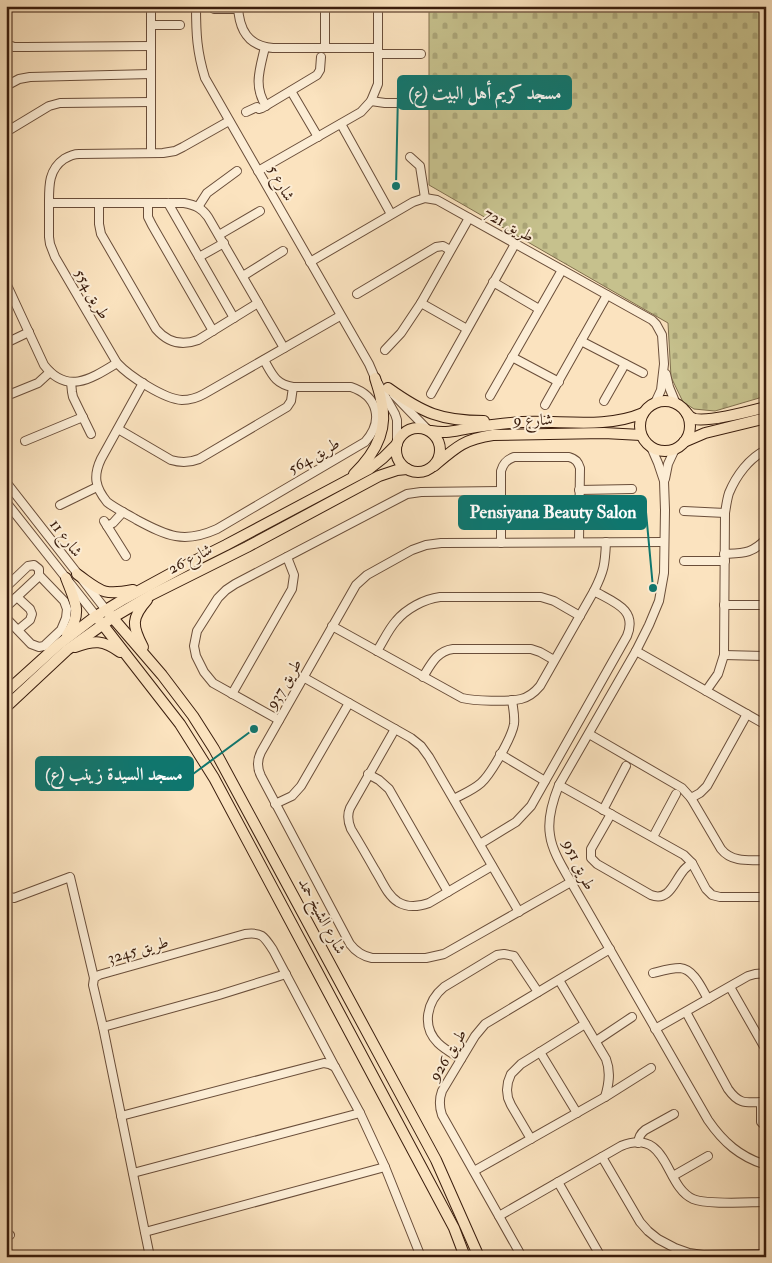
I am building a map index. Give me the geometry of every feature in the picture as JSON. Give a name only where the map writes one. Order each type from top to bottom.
[{"type":"main road","points":[[343,483],[371,455],[381,435],[383,420],[382,402],[375,378]]},
{"type":"main road","points":[[388,388],[419,409],[443,418],[522,422]]},
{"type":"main road","points":[[766,407],[716,418],[695,419],[676,404],[666,401],[655,403],[648,407],[644,413],[640,424],[641,435],[651,447],[663,451],[675,449],[684,442],[705,433],[766,418]]},
{"type":"main road","points":[[684,442],[688,436],[690,424],[685,412]]},
{"type":"main road","name":"شارع 9","points":[[429,430],[444,433],[482,426],[522,422],[614,422],[644,413]]},
{"type":"main road","points":[[420,427],[429,430],[436,435],[439,441],[441,454],[438,461],[430,470],[418,472],[402,466],[396,455],[397,443],[401,436],[413,428],[420,427]]},
{"type":"main road","name":"شارع 9","points":[[434,466],[457,446],[468,440],[493,435],[604,433],[641,435]]},
{"type":"main road","name":"شارع 26","points":[[6,692],[26,674],[99,620],[369,469],[397,443]]},
{"type":"main road","name":"شارع 26","points":[[148,592],[247,547],[379,476],[396,470],[407,469]]},
{"type":"main road","points":[[77,574],[97,589],[110,593],[148,592],[137,613],[135,622],[137,635],[149,660]]},
{"type":"main road","points":[[65,646],[76,615],[76,605],[66,578]]},
{"type":"main road","name":"شارع الشيخ حمد","points":[[109,614],[162,675],[214,749],[436,1160],[480,1257]]},
{"type":"main road","name":"شارع الشيخ حمد","points":[[99,620],[180,724],[214,778],[449,1219],[465,1257]]},
{"type":"main road","points":[[65,646],[100,642],[110,645],[131,660]]},
{"type":"main road","name":"شارع 26","points":[[6,707],[65,646]]},
{"type":"street","points":[[151,6],[151,152]]},
{"type":"street","name":"شارع 5","points":[[196,6],[197,47],[205,78],[369,364],[407,410],[429,430]]},
{"type":"street","points":[[325,6],[325,48]]},
{"type":"street","points":[[258,171],[361,112],[371,100],[378,84],[378,6]]},
{"type":"street","points":[[214,9],[238,8],[239,20],[245,34],[250,40],[265,47],[325,48],[421,54]]},
{"type":"street","points":[[151,25],[180,25]]},
{"type":"street","points":[[6,44],[14,47],[151,46]]},
{"type":"street","points":[[265,47],[258,82],[260,94],[266,106]]},
{"type":"street","points":[[246,112],[256,106],[260,109],[266,106],[318,74],[321,57]]},
{"type":"street","points":[[6,86],[20,79],[30,77],[151,74]]},
{"type":"street","points":[[291,91],[318,137]]},
{"type":"street","points":[[371,100],[385,103],[422,103]]},
{"type":"street","points":[[6,132],[49,106],[60,103],[151,102]]},
{"type":"street","name":"طريق 554","points":[[229,121],[175,151],[73,154],[61,162],[55,167],[49,180],[49,236],[52,251],[117,363],[143,384],[173,398],[189,400],[204,394],[340,316]]},
{"type":"street","points":[[340,124],[391,214]]},
{"type":"street","points":[[310,262],[391,214],[425,198],[420,166],[410,157]]},
{"type":"street","points":[[198,207],[206,193],[237,171]]},
{"type":"street","name":"طريق 721","points":[[425,198],[437,200],[652,320],[662,335],[664,364],[669,387],[676,404]]},
{"type":"street","points":[[49,203],[184,203],[198,207],[204,211],[224,243],[284,348]]},
{"type":"street","points":[[99,203],[101,234],[156,329],[172,342],[185,344],[198,340],[258,303]]},
{"type":"street","points":[[148,203],[148,217],[152,225],[213,331]]},
{"type":"street","points":[[168,203],[234,318]]},
{"type":"street","points":[[219,235],[260,211]]},
{"type":"street","points":[[386,350],[401,332],[421,302],[469,218]]},
{"type":"street","points":[[199,257],[224,243]]},
{"type":"street","points":[[431,394],[515,244]]},
{"type":"street","points":[[357,294],[436,247],[443,246],[450,250]]},
{"type":"street","points":[[243,276],[283,251]]},
{"type":"street","points":[[490,396],[562,270]]},
{"type":"street","points":[[493,282],[539,309]]},
{"type":"street","points":[[7,286],[44,365],[50,372],[62,380],[71,382],[87,380],[117,363]]},
{"type":"street","points":[[545,405],[607,295]]},
{"type":"street","points":[[421,302],[467,329]]},
{"type":"street","points":[[6,343],[29,332]]},
{"type":"street","points":[[581,342],[643,373]]},
{"type":"street","points":[[512,357],[558,382]]},
{"type":"street","points":[[118,429],[171,460],[192,462],[199,459],[287,407],[291,401],[293,387],[286,386],[275,379],[264,360]]},
{"type":"street","name":"شارع 5","points":[[369,364],[395,414],[397,443]]},
{"type":"street","points":[[604,402],[624,364]]},
{"type":"street","name":"طريق 721","points":[[655,403],[661,390],[664,364]]},
{"type":"street","points":[[6,396],[38,383],[50,372]]},
{"type":"street","points":[[71,382],[72,392],[91,434]]},
{"type":"street","points":[[60,506],[98,487],[96,477],[101,458],[143,384]]},
{"type":"street","name":"طريق 564","points":[[98,487],[101,495],[107,502],[123,512],[157,531],[187,537],[208,533],[225,524],[365,442],[371,436],[377,419],[376,410],[367,395],[351,387],[293,387]]},
{"type":"street","points":[[25,441],[83,417]]},
{"type":"street","name":"طريق 951","points":[[651,447],[664,480]]},
{"type":"street","name":"طريق 951","points":[[675,449],[668,464],[664,480],[664,573],[659,600],[636,652],[559,785],[550,817],[550,836],[571,882],[655,1030],[716,1132],[733,1150],[766,1164]]},
{"type":"street","points":[[706,691],[718,674],[724,655],[725,513],[729,494],[751,460],[766,450]]},
{"type":"street","points":[[501,543],[501,471],[506,461],[514,458],[569,457],[579,464],[580,468],[579,542]]},
{"type":"street","name":"شارع 11","points":[[6,482],[109,614]]},
{"type":"street","points":[[579,490],[632,489]]},
{"type":"street","points":[[279,720],[213,682],[204,672],[196,656],[195,641],[198,631],[214,602],[226,590],[407,494],[421,492],[500,491]]},
{"type":"street","name":"شارع 11","points":[[6,502],[99,620]]},
{"type":"street","points":[[684,511],[725,513]]},
{"type":"street","points":[[123,512],[114,523],[106,524],[126,556]]},
{"type":"street","points":[[684,561],[747,553],[766,539]]},
{"type":"street","points":[[332,626],[457,696],[467,699],[512,700],[525,698],[537,690],[602,576],[605,567],[606,542]]},
{"type":"street","name":"طريق 937","points":[[571,882],[450,952],[426,958],[365,957],[354,950],[350,944],[259,773],[258,762],[261,752],[354,589],[363,578],[412,550],[436,543],[664,542]]},
{"type":"street","points":[[232,694],[292,589],[294,575],[287,557]]},
{"type":"street","points":[[6,587],[28,566],[34,565],[39,569],[39,575],[64,601],[67,614],[61,630],[41,647],[34,646],[6,618]]},
{"type":"street","points":[[7,604],[39,575]]},
{"type":"street","points":[[480,844],[511,826],[531,806],[629,630],[629,618],[623,607],[594,591]]},
{"type":"street","points":[[17,596],[30,609],[32,614],[30,620],[18,630]]},
{"type":"street","points":[[377,652],[399,617],[426,601],[440,596],[541,597],[554,601],[580,616]]},
{"type":"street","points":[[724,604],[766,605]]},
{"type":"street","points":[[423,677],[438,656],[445,651],[453,649],[526,648],[540,652],[554,660]]},
{"type":"street","points":[[636,652],[766,725]]},
{"type":"street","points":[[724,655],[766,656]]},
{"type":"street","points":[[303,677],[411,738],[421,746],[519,912]]},
{"type":"street","points":[[454,799],[482,782],[500,754],[513,729],[512,700]]},
{"type":"street","points":[[275,804],[292,796],[301,786],[349,703]]},
{"type":"street","points":[[691,798],[707,786],[747,714]]},
{"type":"street","points":[[395,729],[368,774],[348,815],[351,829],[388,890],[396,901],[416,906],[429,903],[492,866]]},
{"type":"street","points":[[589,734],[686,791],[720,849],[726,855],[738,860],[766,860]]},
{"type":"street","points":[[500,754],[545,781]]},
{"type":"street","points":[[603,810],[626,766]]},
{"type":"street","points":[[368,774],[380,780],[389,789],[448,892]]},
{"type":"street","points":[[559,785],[684,855],[712,895],[720,897],[766,897]]},
{"type":"street","points":[[653,837],[676,794]]},
{"type":"street","points":[[611,814],[591,849],[592,858],[597,864],[651,896],[658,897],[664,896],[669,892],[682,872],[692,864]]},
{"type":"street","points":[[6,896],[14,898],[70,877],[94,978]]},
{"type":"street","name":"طريق 3245","points":[[150,1257],[93,985],[94,978],[98,975],[236,936],[256,933],[265,938],[286,974],[360,1113],[385,1167],[421,1257]]},
{"type":"street","name":"طريق 926","points":[[522,1257],[442,1115],[439,1102],[442,1090],[484,1024],[610,949]]},
{"type":"street","points":[[461,1059],[438,1044],[427,1024],[428,1010],[437,992],[497,955],[504,954],[514,956],[538,992]]},
{"type":"street","points":[[653,973],[679,968],[688,970],[708,999]]},
{"type":"street","points":[[655,1030],[748,976],[766,973]]},
{"type":"street","points":[[103,1027],[286,974]]},
{"type":"street","points":[[559,980],[606,1059],[610,1078],[605,1097]]},
{"type":"street","points":[[730,987],[766,1050]]},
{"type":"street","points":[[686,1012],[733,1096],[742,1102],[763,1102],[761,1122],[766,1127]]},
{"type":"street","points":[[596,1041],[632,1017]]},
{"type":"street","points":[[531,1139],[510,1105],[507,1090],[511,1074],[521,1064],[585,1024]]},
{"type":"street","points":[[540,1052],[577,1113]]},
{"type":"street","points":[[121,1116],[324,1063],[335,1067]]},
{"type":"street","points":[[474,1172],[605,1097],[651,1068]]},
{"type":"street","points":[[133,1173],[360,1113]]},
{"type":"street","points":[[638,1143],[641,1134],[645,1130],[674,1114]]},
{"type":"street","points":[[499,1216],[626,1144],[638,1143],[650,1146],[660,1153],[673,1176],[689,1197],[699,1201],[766,1202]]},
{"type":"street","points":[[673,1176],[708,1156]]},
{"type":"street","points":[[602,1157],[640,1222],[658,1239],[682,1251],[696,1254],[766,1254]]},
{"type":"street","points":[[145,1232],[385,1167]]},
{"type":"street","points":[[558,1182],[600,1257]]},
{"type":"street","points":[[324,1257],[334,1257]]},
{"type":"green space","points":[[429,6],[766,6],[766,396],[715,411],[694,409],[683,402],[671,377],[668,323],[429,185]]},
{"type":"place","name":"مسجد كريم أهل البيت (ع)","points":[[396,186]]},
{"type":"place","name":"Pensiyana Beauty Salon","points":[[653,588]]},
{"type":"place","name":"مسجد السيدة زينب (ع)","points":[[254,729]]}]
